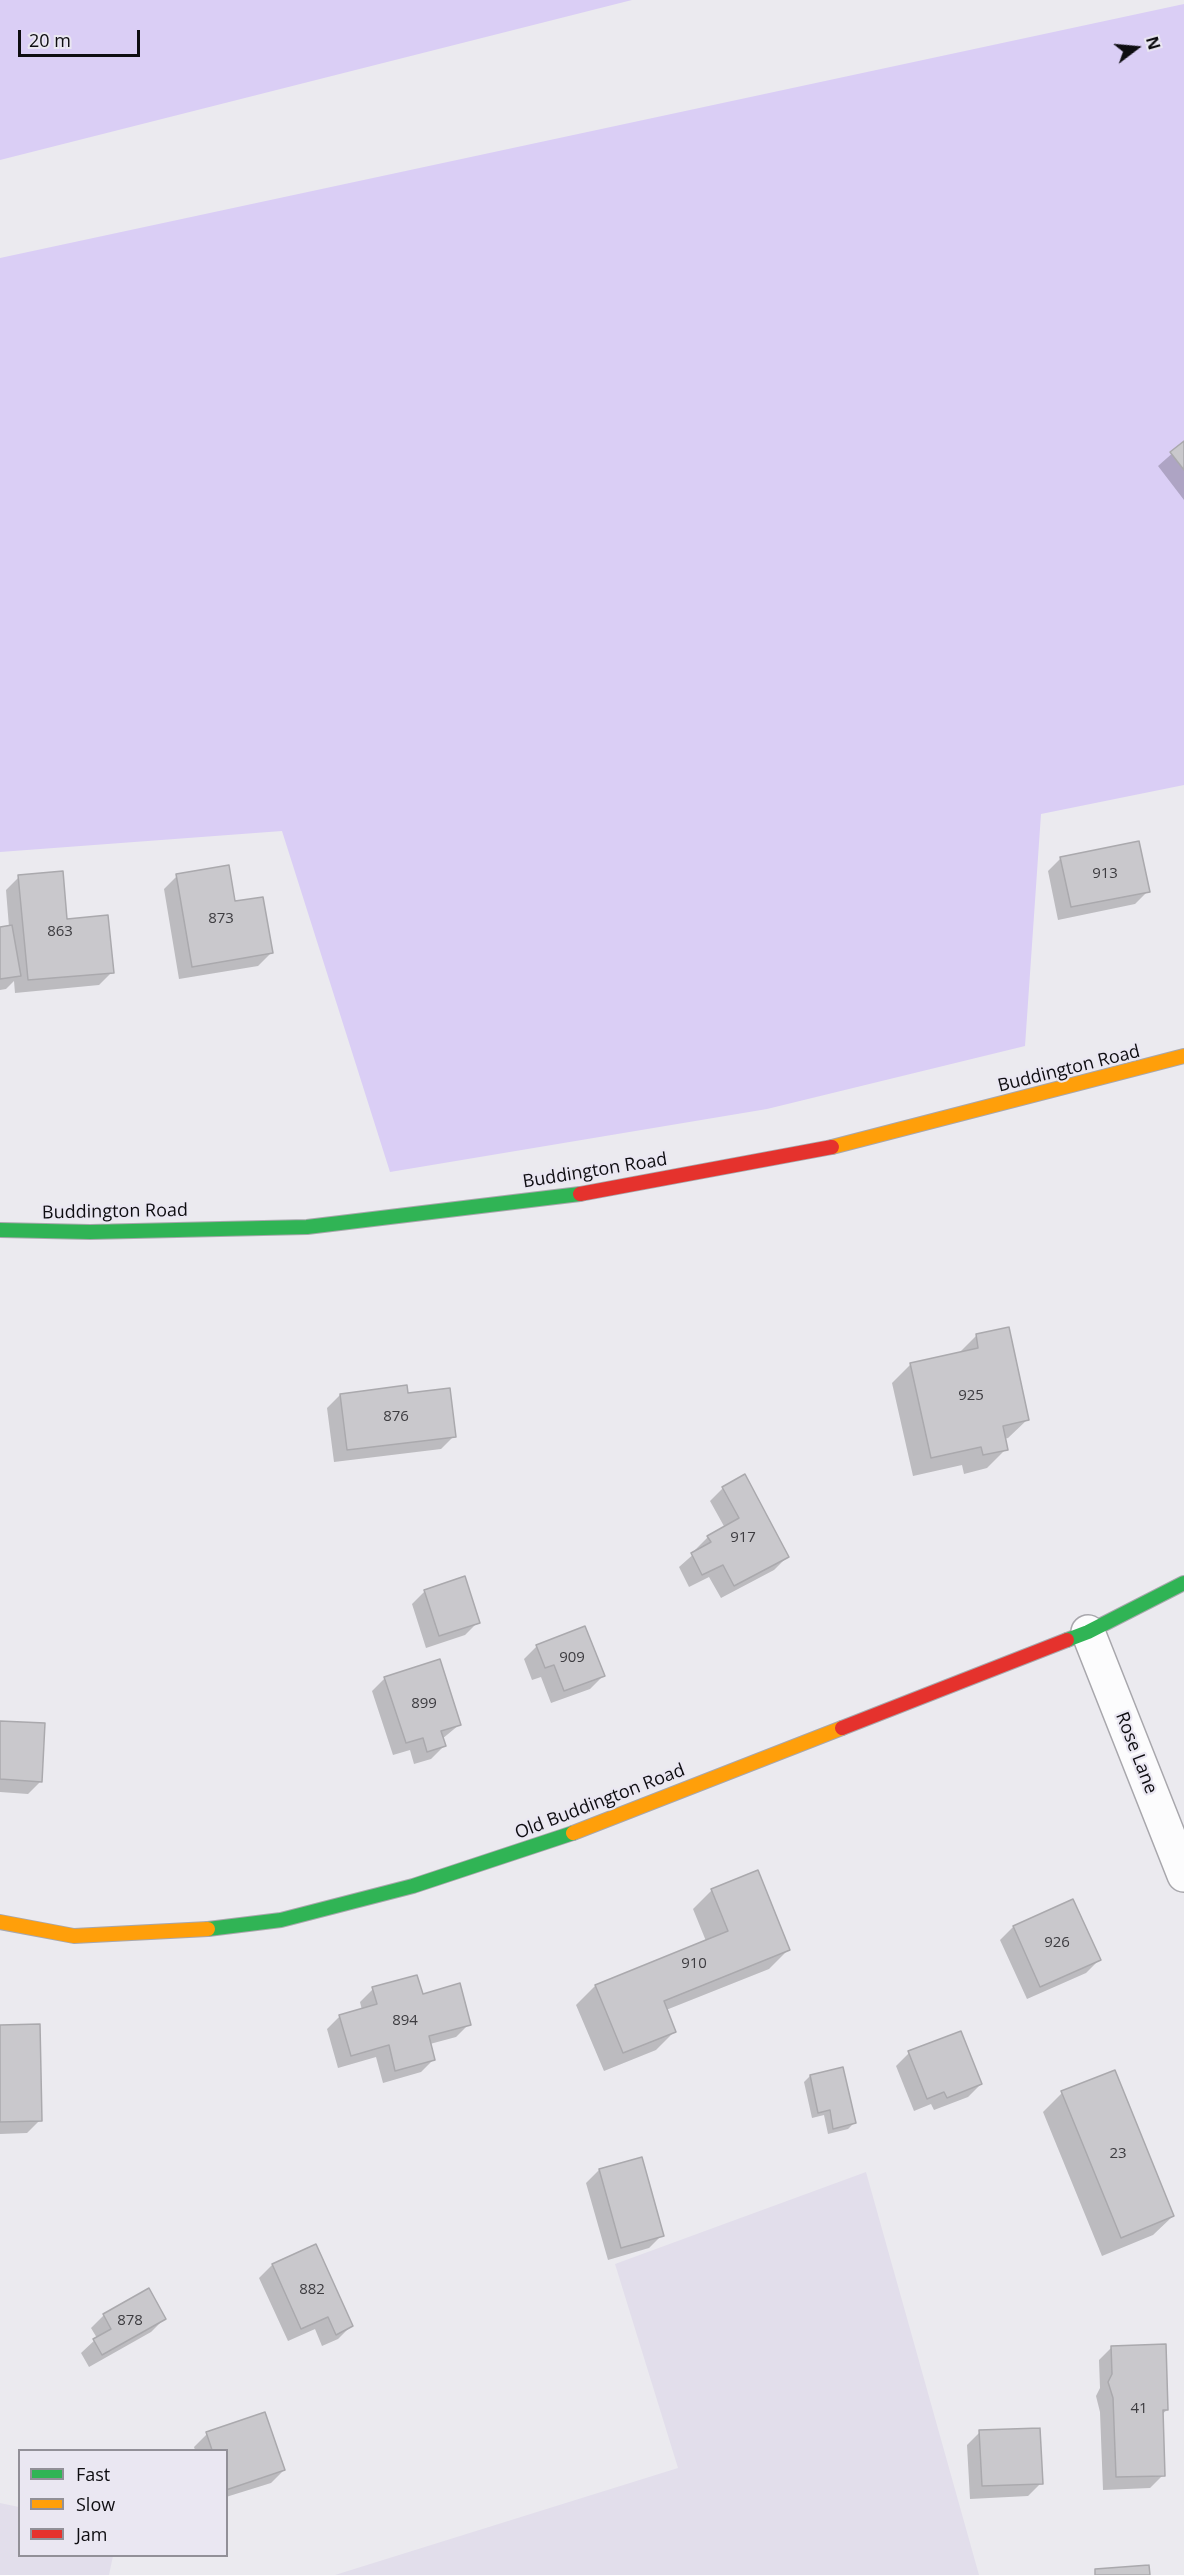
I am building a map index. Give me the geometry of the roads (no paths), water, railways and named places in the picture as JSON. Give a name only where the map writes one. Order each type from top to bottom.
[{"type":"street","name":"Buddington Road","points":[[0,1230],[90,1232],[307,1227],[558,1198],[840,1146],[1184,1056]]},
{"type":"street","name":"Old Buddington Road","points":[[0,1922],[74,1936],[195,1931],[281,1920],[413,1886],[548,1843],[1088,1632],[1184,1583]]},
{"type":"street","name":"Rose Lane","points":[[1088,1632],[1184,1875]]}]
